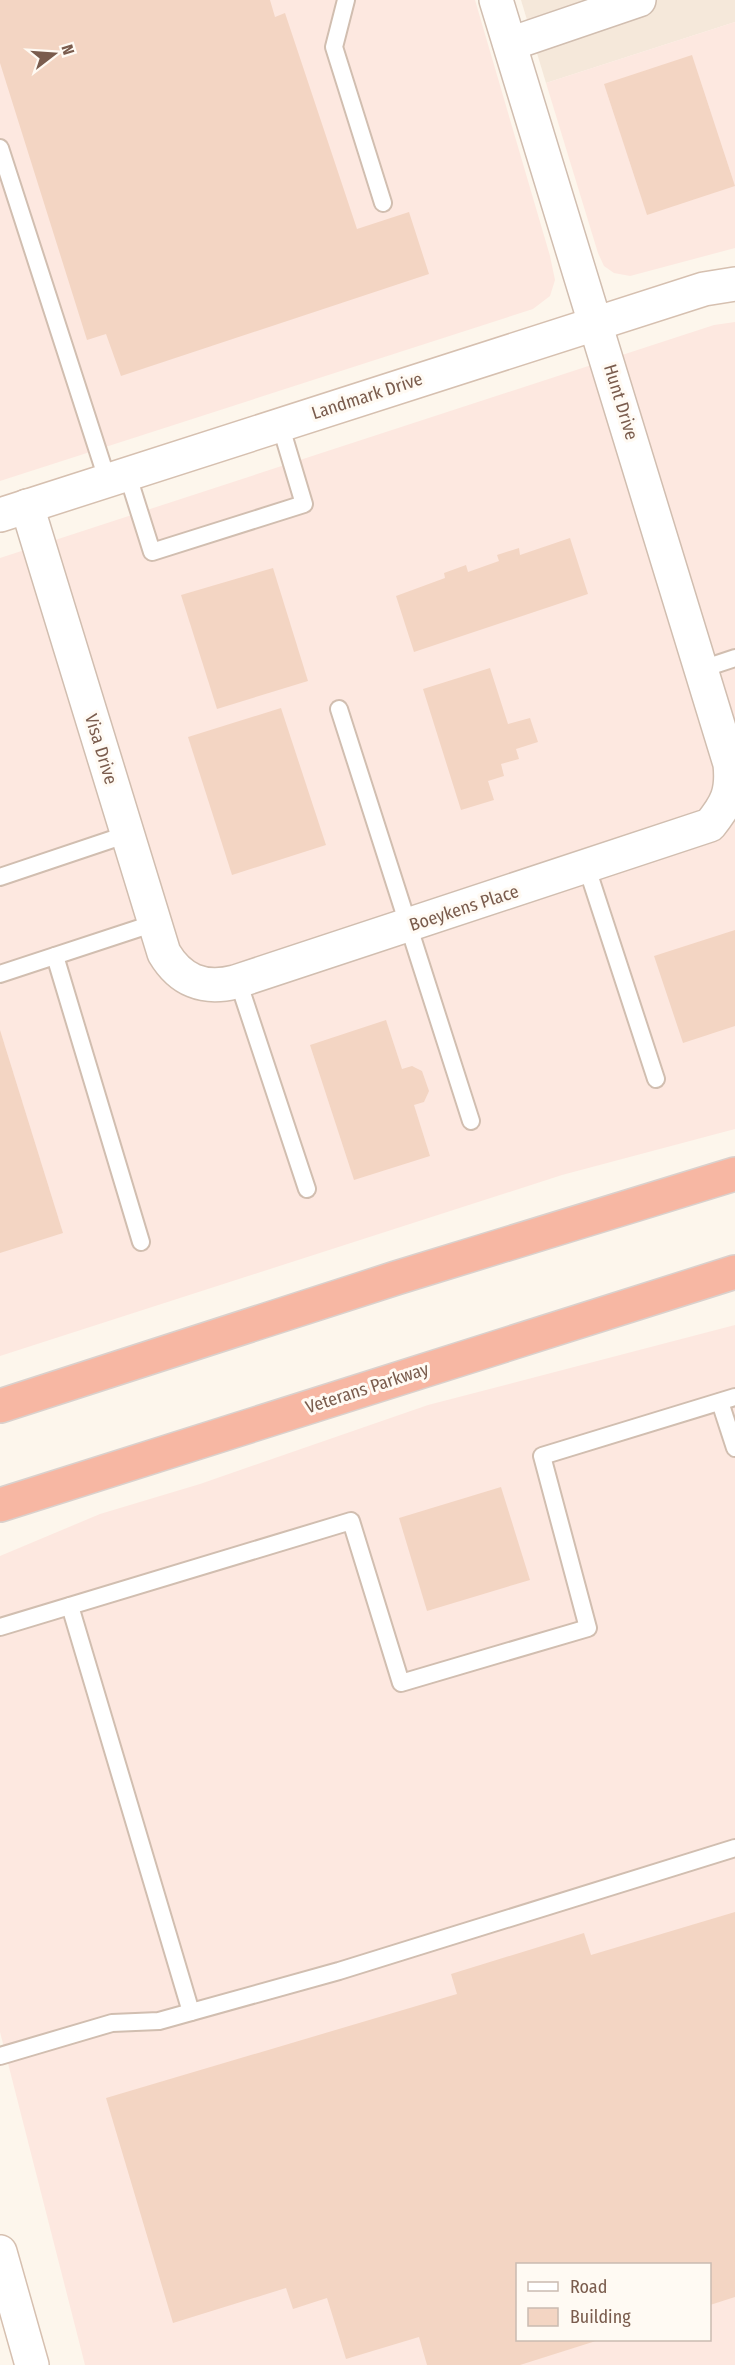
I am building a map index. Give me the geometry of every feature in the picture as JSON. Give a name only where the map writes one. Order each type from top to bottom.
[{"type":"highway","points":[[0,1406],[735,1174]]},
{"type":"highway","name":"Veterans Parkway","points":[[0,1505],[735,1272]]},
{"type":"street","name":"Hunt Drive","points":[[496,0],[733,763],[731,808]]},
{"type":"street","points":[[510,44],[639,0]]},
{"type":"street","name":"Landmark Drive","points":[[13,511],[597,322],[704,289],[735,284]]},
{"type":"street","name":"Visa Drive","points":[[13,511],[128,834],[164,952],[172,967],[192,982]]},
{"type":"street","name":"Boeykens Place","points":[[192,982],[217,986],[238,981],[409,926],[702,829],[731,808]]},
{"type":"street","points":[[0,2252],[32,2365]]},
{"type":"lane","points":[[345,0],[334,47],[383,203]]},
{"type":"lane","points":[[0,148],[117,476],[152,552],[304,504],[280,424]]},
{"type":"lane","points":[[702,669],[735,658]]},
{"type":"lane","points":[[339,709],[471,1121]]},
{"type":"lane","points":[[0,877],[128,834]]},
{"type":"lane","points":[[587,868],[656,1079]]},
{"type":"lane","points":[[0,974],[155,923]]},
{"type":"lane","points":[[55,956],[141,1242]]},
{"type":"lane","points":[[238,981],[307,1189]]},
{"type":"lane","points":[[0,1627],[351,1521],[401,1683],[588,1628],[542,1456],[728,1399],[735,1448]]},
{"type":"lane","points":[[70,1606],[192,2012]]},
{"type":"lane","points":[[0,2056],[112,2023],[159,2021],[339,1971],[735,1848]]},
{"type":"shaded area","points":[[0,0],[475,0],[550,256],[555,280],[550,296],[533,309],[0,481]]},
{"type":"shaded area","points":[[521,0],[735,0],[735,22],[546,83]]},
{"type":"shaded area","points":[[735,22],[735,248],[630,276],[614,273],[604,266],[598,253],[546,83]]},
{"type":"shaded area","points":[[735,322],[735,1129],[562,1175],[0,1356],[0,558],[714,325]]},
{"type":"shaded area","points":[[735,1325],[735,2365],[85,2365],[0,2032],[0,1556],[100,1514],[200,1484],[428,1405]]},
{"type":"building","points":[[0,0],[270,0],[275,17],[285,13],[357,229],[409,212],[429,274],[121,376],[106,334],[87,340],[0,63]]},
{"type":"building","points":[[692,55],[735,186],[647,215],[604,84]]},
{"type":"building","points":[[570,538],[588,594],[414,652],[396,596],[445,578],[444,573],[466,565],[468,572],[499,561],[497,555],[519,548],[520,555]]},
{"type":"building","points":[[273,568],[308,681],[217,709],[181,595]]},
{"type":"building","points":[[490,668],[508,724],[530,718],[538,742],[516,749],[519,759],[501,764],[504,776],[488,781],[494,800],[461,810],[423,689]]},
{"type":"building","points":[[281,708],[326,845],[232,875],[188,737]]},
{"type":"building","points":[[735,930],[735,1026],[683,1043],[654,956]]},
{"type":"building","points":[[386,1020],[402,1069],[412,1066],[422,1071],[429,1091],[424,1102],[414,1105],[430,1156],[354,1180],[310,1045]]},
{"type":"building","points":[[0,1030],[63,1233],[0,1253]]},
{"type":"building","points":[[501,1487],[530,1580],[427,1611],[399,1518]]},
{"type":"building","points":[[735,1912],[735,2297],[711,2305],[711,2263],[516,2263],[516,2341],[596,2341],[520,2365],[427,2365],[419,2337],[346,2359],[327,2298],[293,2309],[286,2288],[173,2323],[106,2098],[457,1994],[451,1974],[584,1933],[591,1955]]}]
